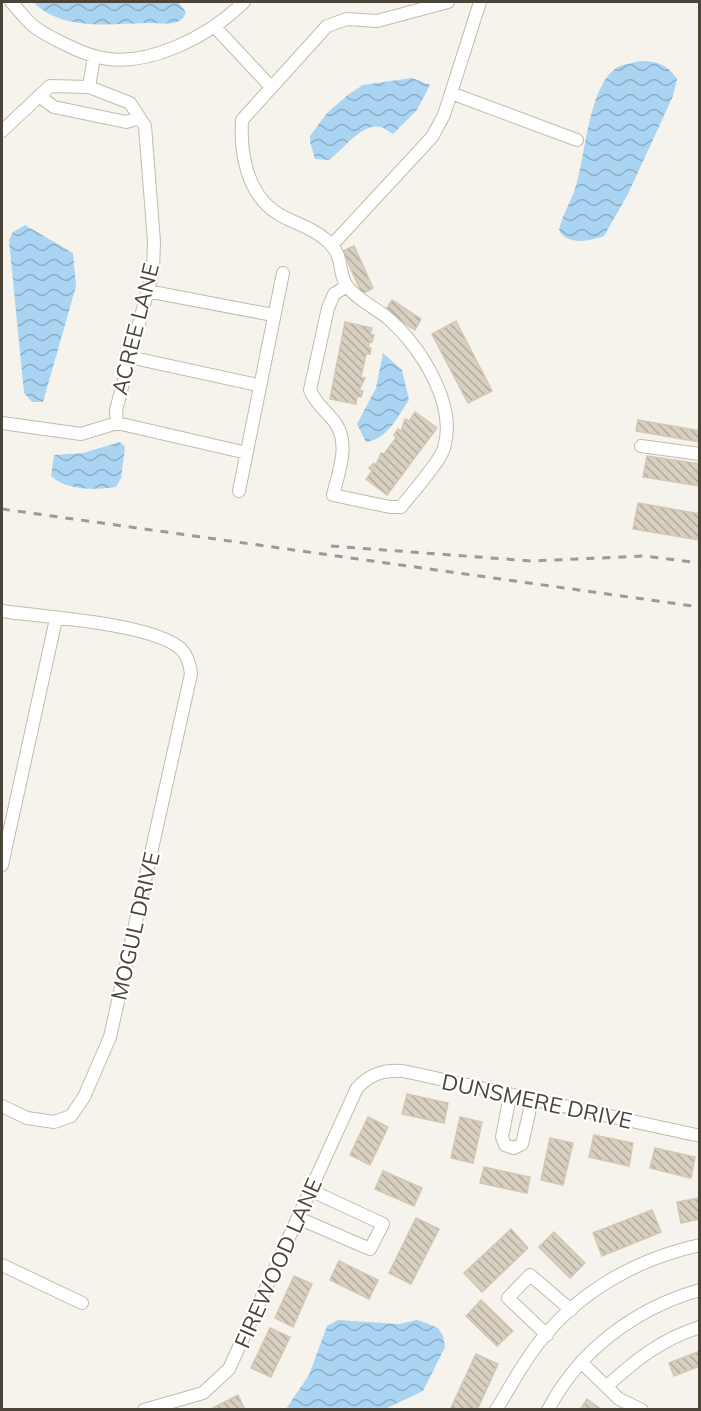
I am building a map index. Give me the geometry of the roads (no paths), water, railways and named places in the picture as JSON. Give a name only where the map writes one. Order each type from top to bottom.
[{"type":"street","points":[[11,2],[35,28],[94,57],[124,58],[161,54],[214,26],[243,2]]},
{"type":"street","points":[[347,286],[334,294],[328,308],[310,390],[314,399],[337,425],[342,437],[343,450],[333,495],[390,507],[401,507],[444,451],[447,411],[430,371],[392,322],[347,286],[338,253],[332,245],[302,224],[278,214],[253,190],[241,139],[242,120],[270,86],[327,26],[347,19],[377,21],[448,2]]},
{"type":"street","points":[[332,245],[432,137],[451,93],[480,2]]},
{"type":"street","points":[[214,26],[270,86]]},
{"type":"street","points":[[89,87],[94,57]]},
{"type":"street","points":[[2,131],[39,96],[50,86],[89,87],[130,104],[140,118],[126,122],[54,107],[39,96]]},
{"type":"street","points":[[451,93],[577,140]]},
{"type":"street","name":"ACREE LANE","points":[[2,423],[81,434],[117,423],[116,410],[153,271],[154,242],[145,126],[140,118]]},
{"type":"street","points":[[239,491],[258,385],[283,273]]},
{"type":"street","points":[[147,291],[273,315]]},
{"type":"street","points":[[129,357],[258,385]]},
{"type":"street","points":[[117,423],[247,453]]},
{"type":"street","points":[[641,446],[699,454]]},
{"type":"street","points":[[2,611],[56,619],[2,865]]},
{"type":"street","name":"MOGUL DRIVE","points":[[2,1106],[41,1122],[54,1122],[71,1116],[84,1097],[110,1037],[191,674],[187,657],[180,648],[159,636],[56,619]]},
{"type":"street","name":"DUNSMERE DRIVE","points":[[374,1074],[403,1071],[699,1136]]},
{"type":"street","name":"FIREWOOD LANE","points":[[144,1410],[203,1393],[229,1369],[357,1088],[374,1074]]},
{"type":"street","points":[[510,1096],[502,1137],[505,1145],[514,1148],[522,1144],[532,1100]]},
{"type":"street","points":[[298,1218],[370,1249],[383,1224],[310,1190]]},
{"type":"street","points":[[496,1410],[538,1343],[581,1299],[611,1279],[644,1262],[699,1245]]},
{"type":"street","points":[[3,1269],[82,1303]]},
{"type":"street","points":[[547,1335],[508,1298],[530,1275],[571,1310]]},
{"type":"street","points":[[548,1410],[566,1378],[580,1362],[619,1328],[643,1312],[671,1298],[699,1290]]},
{"type":"street","points":[[607,1386],[644,1353],[699,1327]]},
{"type":"street","points":[[580,1362],[619,1399],[642,1410]]},
{"type":"water","points":[[33,2],[178,2],[186,12],[179,21],[169,24],[86,24],[58,18]]},
{"type":"water","points":[[640,61],[661,64],[673,74],[677,79],[673,96],[628,194],[604,236],[586,241],[567,238],[559,230],[574,192],[589,125],[600,90],[608,76],[618,67]]},
{"type":"water","points":[[412,78],[430,85],[417,110],[393,134],[381,127],[367,129],[353,138],[329,160],[315,159],[310,136],[327,113],[349,94],[363,85]]},
{"type":"water","points":[[25,225],[73,253],[76,286],[43,402],[32,402],[24,393],[9,240],[13,232]]},
{"type":"water","points":[[383,353],[402,370],[409,400],[386,432],[366,442],[357,424],[376,388]]},
{"type":"water","points":[[120,442],[125,447],[121,478],[116,487],[91,489],[73,487],[51,476],[54,455],[83,453]]},
{"type":"water","points":[[338,1320],[399,1324],[417,1320],[438,1328],[443,1336],[445,1347],[423,1391],[385,1409],[286,1409],[309,1375],[327,1326]]},
{"type":"railway","points":[[2,509],[700,607]]},
{"type":"railway","points":[[331,546],[532,561],[645,556],[700,563]]}]
